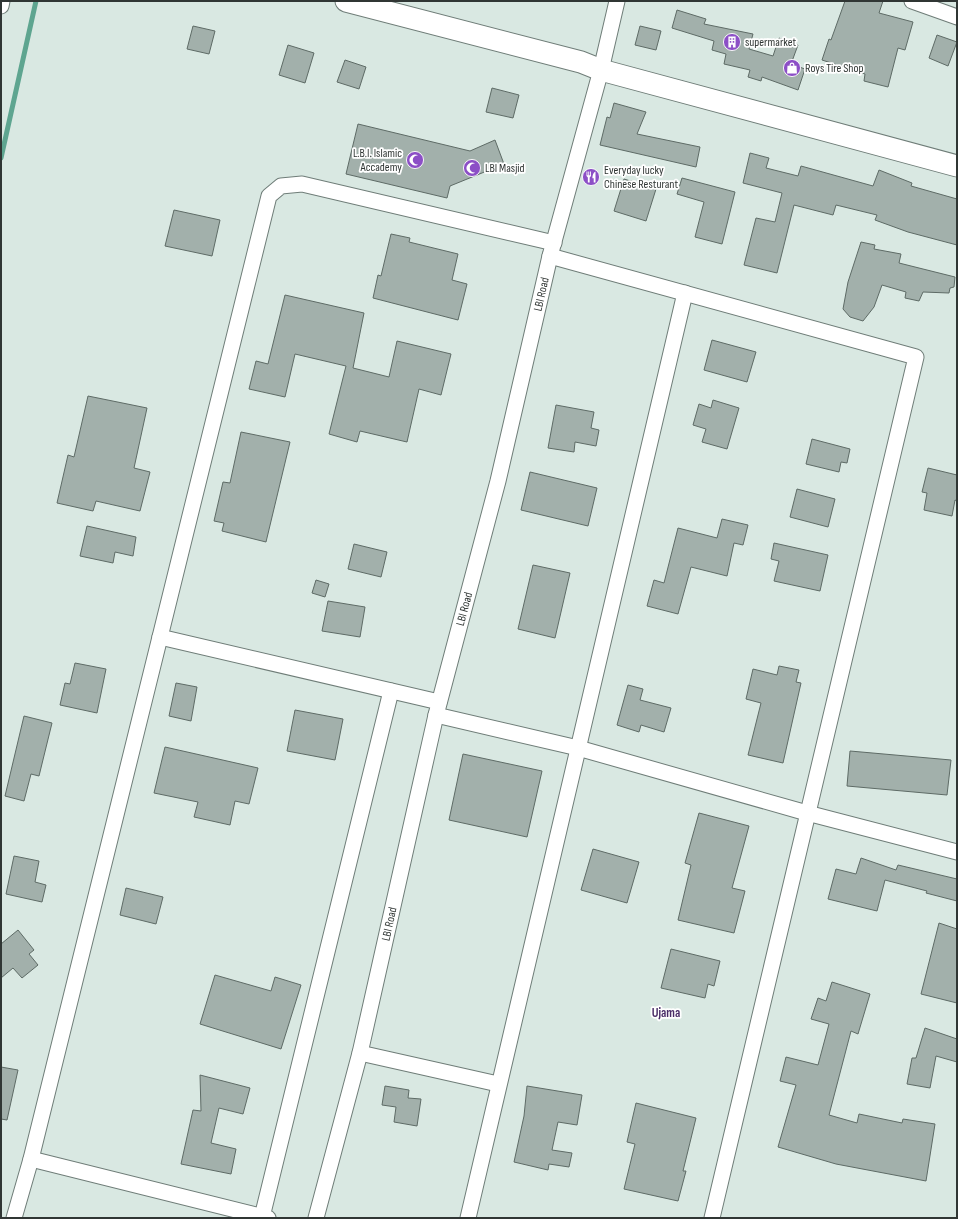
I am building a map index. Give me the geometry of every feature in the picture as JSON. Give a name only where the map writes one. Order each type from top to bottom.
[{"type":"main road","points":[[346,1],[581,62],[601,70],[957,166]]},
{"type":"street","points":[[1,6],[2,1]]},
{"type":"street","name":"LBI Road","points":[[316,1218],[360,1052],[438,709],[498,482],[552,250],[601,70],[617,1]]},
{"type":"street","points":[[912,1],[957,17]]},
{"type":"street","points":[[14,1218],[31,1160],[269,196],[281,186],[302,184],[552,250],[685,293],[916,357],[712,1218]]},
{"type":"street","points":[[468,1218],[498,1084],[685,293]]},
{"type":"street","points":[[160,636],[391,691],[438,709],[807,813],[957,852]]},
{"type":"street","points":[[31,1160],[265,1217],[391,691]]},
{"type":"street","points":[[360,1052],[498,1084]]},
{"type":"building","points":[[845,1],[883,1],[879,13],[913,22],[905,50],[898,48],[888,87],[864,81],[865,74],[822,60]]},
{"type":"building","points":[[677,10],[706,19],[704,24],[753,34],[749,49],[773,56],[779,38],[798,45],[791,64],[805,69],[798,90],[762,77],[761,81],[748,77],[750,70],[724,64],[726,54],[712,50],[714,41],[672,28]]},
{"type":"building","points":[[193,26],[215,31],[209,54],[187,49]]},
{"type":"building","points":[[640,26],[661,31],[656,50],[635,45]]},
{"type":"building","points":[[937,35],[957,42],[948,66],[929,58]]},
{"type":"building","points":[[288,45],[314,53],[305,83],[279,75]]},
{"type":"building","points":[[345,60],[366,67],[359,89],[337,82]]},
{"type":"building","points":[[492,88],[519,95],[513,118],[486,112]]},
{"type":"building","points":[[614,103],[646,112],[637,134],[700,147],[696,167],[600,145],[607,117],[610,118]]},
{"type":"building","points":[[358,124],[470,151],[495,140],[504,164],[450,186],[447,198],[346,174]]},
{"type":"building","points":[[750,153],[769,158],[766,168],[798,176],[801,166],[873,186],[879,170],[912,183],[911,186],[957,199],[957,245],[908,232],[875,220],[877,215],[836,205],[833,215],[794,205],[777,273],[744,265],[756,218],[775,222],[782,193],[743,183]]},
{"type":"building","points":[[682,178],[735,192],[722,244],[695,237],[704,202],[677,194]]},
{"type":"building","points":[[624,179],[656,189],[646,221],[614,211]]},
{"type":"building","points":[[174,210],[220,220],[212,256],[165,246]]},
{"type":"building","points":[[391,234],[410,238],[409,242],[458,254],[452,280],[467,284],[458,320],[373,298],[378,275],[381,276]]},
{"type":"building","points":[[861,242],[875,245],[874,249],[901,254],[899,263],[955,277],[954,287],[950,288],[949,293],[923,292],[919,301],[905,298],[906,292],[882,285],[874,307],[863,321],[850,317],[843,309],[848,282]]},
{"type":"building","points":[[285,295],[364,313],[353,368],[389,377],[397,341],[451,354],[441,395],[419,389],[407,442],[360,431],[357,442],[329,434],[346,366],[295,354],[285,397],[249,389],[256,361],[268,364]]},
{"type":"building","points":[[712,340],[756,352],[747,382],[704,370]]},
{"type":"building","points":[[88,396],[147,408],[134,468],[150,472],[140,511],[96,501],[93,511],[57,503],[68,455],[74,457]]},
{"type":"building","points":[[713,400],[739,408],[727,449],[702,442],[706,429],[693,425],[699,404],[711,408]]},
{"type":"building","points":[[556,405],[594,412],[591,428],[599,430],[596,446],[575,442],[574,452],[548,448]]},
{"type":"building","points":[[241,432],[290,442],[266,542],[222,531],[224,523],[214,521],[223,482],[230,483]]},
{"type":"building","points":[[812,439],[850,449],[847,463],[841,462],[839,472],[806,464]]},
{"type":"building","points":[[928,468],[957,475],[957,501],[955,500],[952,516],[924,510],[927,493],[922,492]]},
{"type":"building","points":[[530,472],[597,488],[588,526],[521,510]]},
{"type":"building","points":[[797,489],[835,499],[828,527],[790,517]]},
{"type":"building","points":[[722,519],[748,525],[743,545],[734,543],[727,576],[691,567],[678,614],[647,606],[654,580],[664,583],[678,528],[717,538]]},
{"type":"building","points":[[87,526],[136,537],[133,556],[115,552],[113,563],[80,556]]},
{"type":"building","points":[[774,543],[828,555],[820,591],[774,581],[779,561],[771,559]]},
{"type":"building","points":[[354,544],[387,552],[381,577],[348,569]]},
{"type":"building","points":[[533,565],[570,573],[555,638],[518,629]]},
{"type":"building","points":[[316,580],[329,584],[325,597],[312,593]]},
{"type":"building","points":[[328,601],[365,607],[360,637],[322,631]]},
{"type":"building","points":[[75,663],[106,669],[97,713],[60,705],[65,683],[70,684]]},
{"type":"building","points":[[779,666],[799,670],[796,682],[801,683],[783,763],[748,755],[761,703],[746,699],[753,669],[777,675]]},
{"type":"building","points":[[176,683],[197,687],[191,721],[169,716]]},
{"type":"building","points":[[628,685],[643,689],[640,700],[671,708],[664,732],[641,725],[639,732],[617,725]]},
{"type":"building","points":[[295,710],[343,719],[335,760],[287,751]]},
{"type":"building","points":[[24,716],[52,723],[39,776],[31,774],[24,801],[5,796]]},
{"type":"building","points":[[165,747],[258,768],[249,804],[235,801],[230,825],[194,817],[198,802],[154,793]]},
{"type":"building","points":[[850,751],[951,760],[947,795],[847,786]]},
{"type":"building","points":[[463,754],[542,771],[527,837],[449,820]]},
{"type":"building","points":[[699,813],[749,826],[732,888],[745,891],[734,933],[678,920],[691,865],[685,863]]},
{"type":"building","points":[[593,849],[639,862],[627,903],[581,890]]},
{"type":"building","points":[[14,856],[39,861],[35,882],[46,885],[42,902],[6,894]]},
{"type":"building","points":[[861,858],[896,870],[898,865],[957,879],[957,901],[885,880],[877,911],[828,899],[836,869],[856,874]]},
{"type":"building","points":[[126,888],[163,897],[156,924],[120,915]]},
{"type":"building","points":[[939,923],[957,929],[957,1003],[921,994]]},
{"type":"building","points":[[18,930],[34,950],[29,954],[38,965],[22,978],[13,968],[1,978],[1,944]]},
{"type":"building","points":[[671,949],[720,961],[714,986],[708,984],[705,998],[661,988]]},
{"type":"building","points":[[215,975],[271,991],[275,977],[301,985],[281,1049],[200,1024]]},
{"type":"building","points":[[832,982],[870,994],[858,1034],[851,1031],[829,1115],[857,1123],[859,1114],[902,1123],[903,1119],[935,1124],[926,1181],[836,1164],[778,1147],[796,1085],[780,1081],[786,1057],[818,1065],[829,1024],[811,1019],[818,998],[826,1001]]},
{"type":"building","points":[[925,1028],[957,1039],[957,1062],[936,1056],[930,1088],[907,1084],[912,1058],[916,1058]]},
{"type":"building","points":[[1,1067],[18,1070],[7,1120],[1,1119]]},
{"type":"building","points":[[200,1075],[250,1088],[243,1114],[219,1108],[211,1143],[236,1149],[231,1174],[181,1164],[193,1110],[201,1111]]},
{"type":"building","points":[[385,1086],[409,1090],[408,1098],[421,1099],[417,1126],[394,1122],[396,1107],[382,1105]]},
{"type":"building","points":[[527,1086],[582,1095],[577,1125],[558,1122],[552,1150],[572,1153],[569,1167],[549,1164],[548,1170],[514,1162],[524,1116]]},
{"type":"building","points":[[636,1103],[696,1118],[683,1171],[686,1171],[678,1201],[624,1189],[635,1144],[627,1142]]},
{"type":"waterway","points":[[1,158],[36,1]]},
{"type":"place","name":"supermarket","points":[[732,42]]},
{"type":"place","name":"Roys Tire Shop","points":[[792,68]]},
{"type":"place","name":"L.B.I. Islamic Accademy","points":[[415,160]]},
{"type":"place","name":"LBI Masjid","points":[[472,168]]},
{"type":"place","name":"Everyday lucky Chinese Resturant","points":[[591,177]]},
{"type":"district","name":"Ujama","points":[[666,1013]]}]
